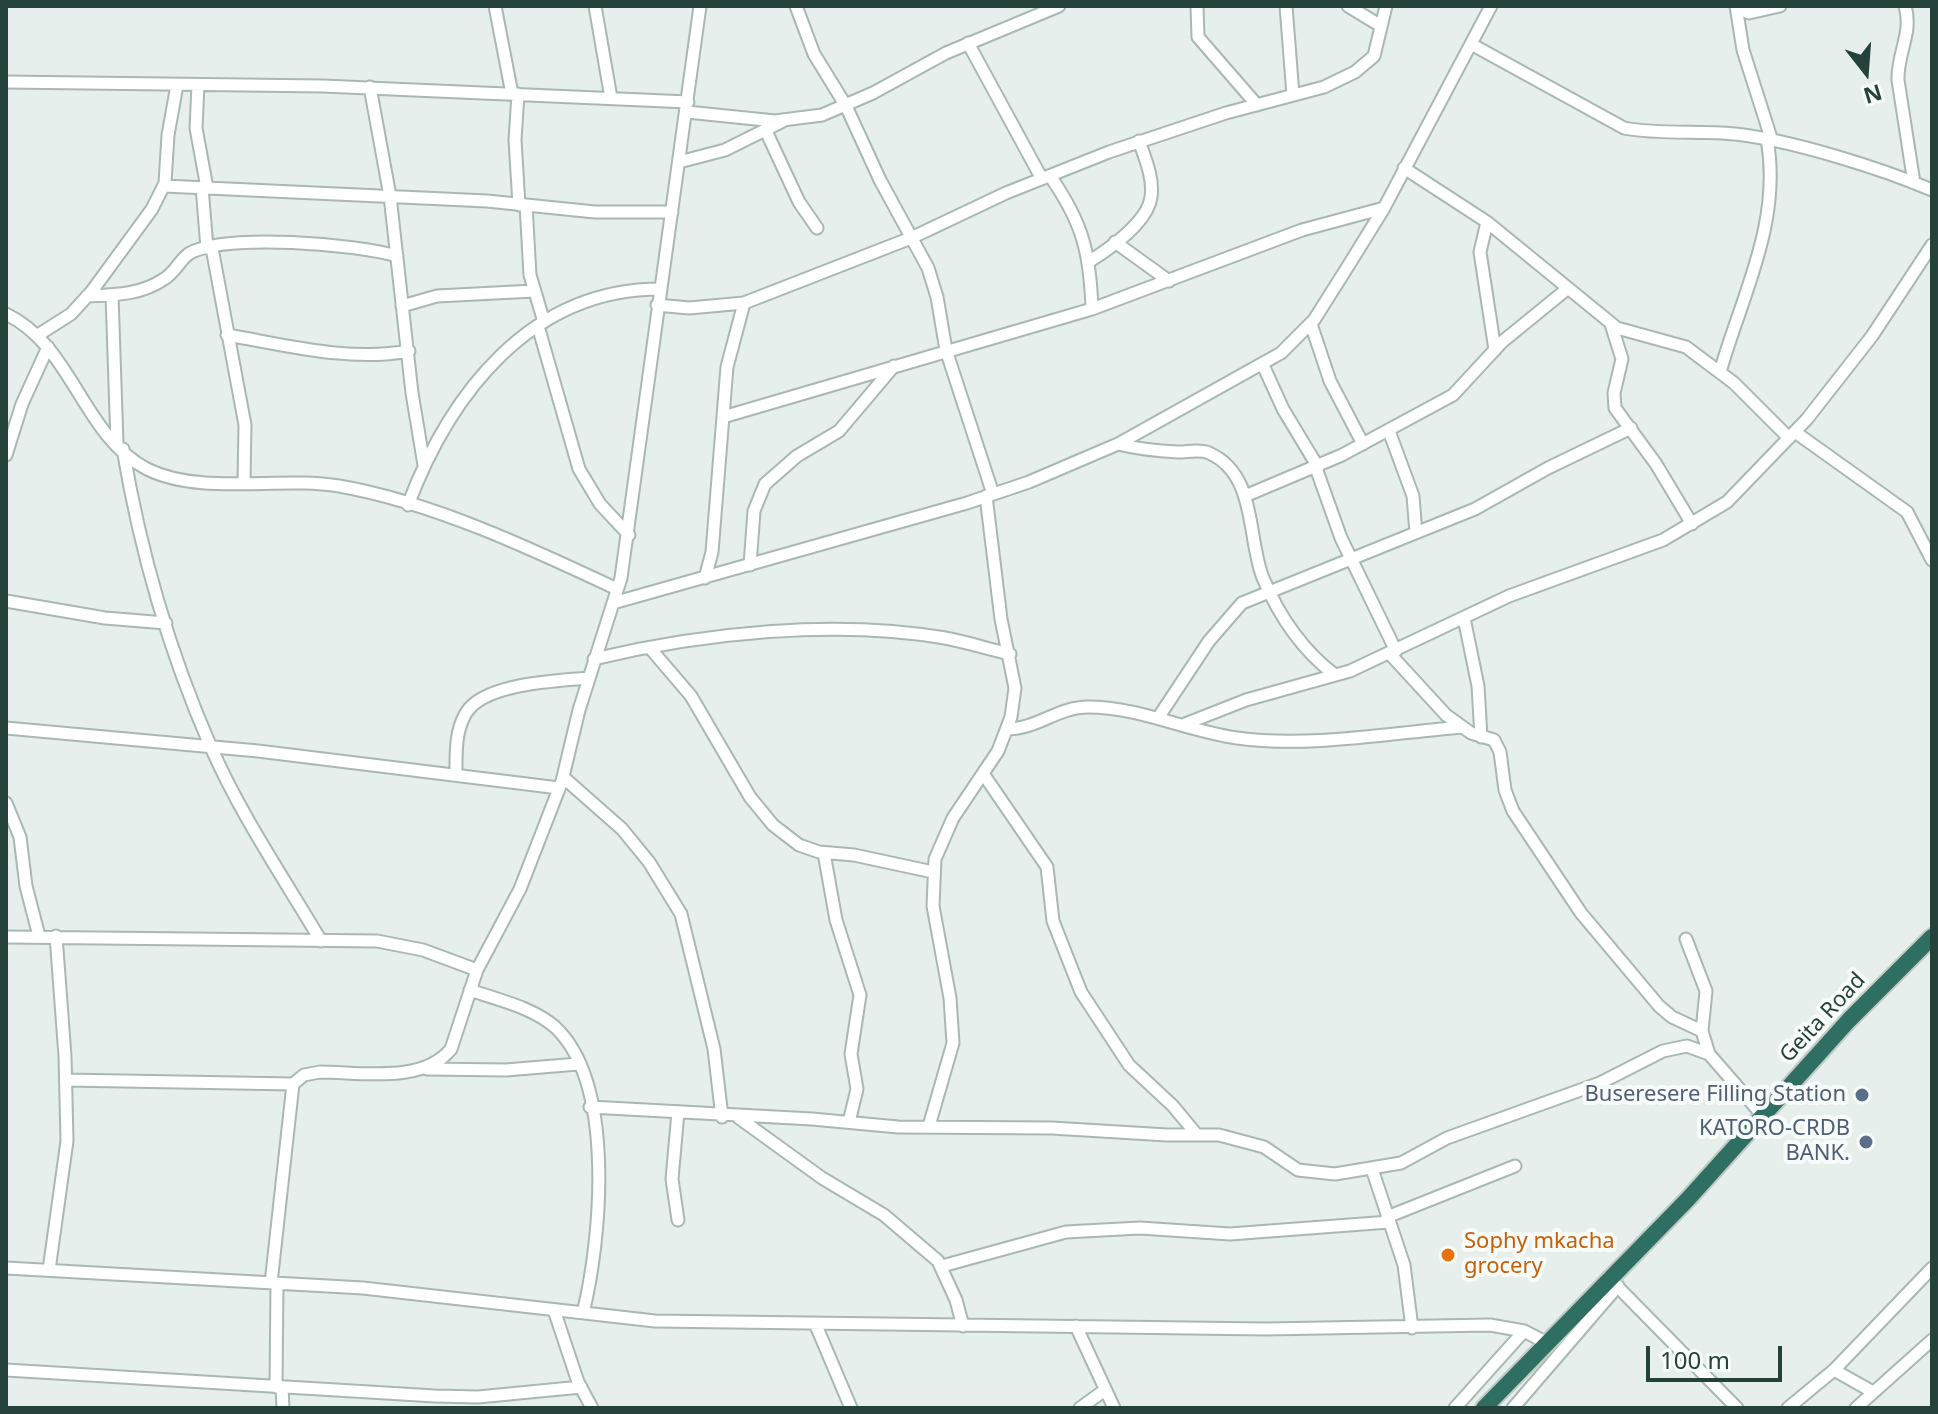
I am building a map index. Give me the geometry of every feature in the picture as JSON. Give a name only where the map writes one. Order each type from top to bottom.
[{"type":"highway","name":"Geita Road","points":[[1484,1408],[1547,1343],[1613,1282],[1849,1020],[1932,937]]},
{"type":"street","points":[[495,6],[515,94],[515,140],[530,275],[541,324],[579,469],[600,504],[629,535]]},
{"type":"street","points":[[595,6],[611,98]]},
{"type":"street","points":[[425,1069],[441,1061],[451,1049],[477,970],[520,889],[561,782],[594,659],[617,589],[629,535],[657,305],[700,6]]},
{"type":"street","points":[[796,6],[814,54],[846,106],[928,268],[937,297],[946,350],[989,495],[1001,619],[1015,688],[1007,729],[984,775],[953,818],[933,872],[933,906],[950,998],[953,1043],[929,1126]]},
{"type":"street","points":[[6,82],[370,87],[611,98],[783,121],[822,115],[846,106],[968,43],[1059,6]]},
{"type":"street","points":[[1197,6],[1198,37],[1257,105]]},
{"type":"street","points":[[1286,6],[1293,95]]},
{"type":"street","points":[[1348,6],[1381,26]]},
{"type":"street","points":[[657,305],[689,308],[744,303],[911,238],[1046,177],[1139,141],[1324,87],[1365,65],[1374,56],[1386,6]]},
{"type":"street","points":[[613,603],[989,495],[1076,464],[1263,365],[1294,342],[1311,324],[1384,208],[1491,6]]},
{"type":"street","points":[[1736,6],[1749,13],[1780,6]]},
{"type":"street","points":[[1720,372],[1763,246],[1769,192],[1770,140],[1743,50],[1736,6]]},
{"type":"street","points":[[1905,6],[1909,25],[1898,64],[1898,80],[1914,183]]},
{"type":"street","points":[[968,43],[1046,177],[1078,222],[1090,261],[1092,309]]},
{"type":"street","points":[[1471,44],[1624,128],[1643,132],[1717,132],[1770,140],[1932,190]]},
{"type":"street","points":[[38,335],[71,314],[152,209],[164,186],[177,85]]},
{"type":"street","points":[[198,85],[196,128],[210,248],[245,425],[244,482]]},
{"type":"street","points":[[370,87],[390,196],[424,465]]},
{"type":"street","points":[[679,162],[725,150],[783,121]]},
{"type":"street","points":[[766,131],[799,202],[817,228]]},
{"type":"street","points":[[1090,261],[1142,216],[1151,198],[1139,141]]},
{"type":"street","points":[[1404,168],[1487,222],[1611,323],[1686,347],[1720,372],[1792,435],[1907,512],[1932,560]]},
{"type":"street","points":[[164,186],[390,196],[595,212],[672,212]]},
{"type":"street","points":[[723,417],[1092,309],[1302,230],[1384,208]]},
{"type":"street","points":[[1487,222],[1480,252],[1495,350]]},
{"type":"street","points":[[1115,242],[1169,281]]},
{"type":"street","points":[[87,296],[147,289],[167,278],[192,252],[210,248],[343,245],[397,256]]},
{"type":"street","points":[[1185,724],[1246,700],[1335,675],[1393,652],[1544,581],[1663,540],[1727,502],[1792,435],[1872,336],[1932,245]]},
{"type":"street","points":[[408,505],[424,465],[465,393],[509,346],[541,324],[619,292],[660,289]]},
{"type":"street","points":[[1245,496],[1317,467],[1453,395],[1539,309],[1567,289]]},
{"type":"street","points":[[402,306],[437,296],[534,291]]},
{"type":"street","points":[[112,295],[120,446],[135,521],[166,623],[210,746],[243,809],[321,941]]},
{"type":"street","points":[[705,578],[712,552],[727,367],[744,303]]},
{"type":"street","points":[[6,314],[38,335],[120,446],[147,469],[185,480],[339,486],[408,505],[532,551],[617,589]]},
{"type":"street","points":[[1611,323],[1622,359],[1613,403],[1692,524]]},
{"type":"street","points":[[1311,324],[1330,381],[1363,444]]},
{"type":"street","points":[[227,335],[345,354],[377,355],[409,351]]},
{"type":"street","points":[[6,455],[22,404],[48,347]]},
{"type":"street","points":[[750,565],[754,511],[765,484],[797,456],[839,431],[894,365]]},
{"type":"street","points":[[1263,365],[1283,409],[1317,467],[1352,559],[1393,652],[1414,683],[1462,727],[1497,745],[1505,790],[1513,811],[1581,913],[1659,1006],[1672,1017],[1702,1031]]},
{"type":"street","points":[[1158,718],[1232,610],[1475,509],[1548,468],[1631,428]]},
{"type":"street","points":[[1389,431],[1413,496],[1416,533]]},
{"type":"street","points":[[1118,444],[1209,453],[1236,478],[1245,496],[1254,550],[1270,592],[1303,647],[1335,675]]},
{"type":"street","points":[[6,601],[105,618],[166,623]]},
{"type":"street","points":[[1464,618],[1478,686],[1481,737]]},
{"type":"street","points":[[594,659],[752,634],[854,631],[946,638],[1010,654]]},
{"type":"street","points":[[650,648],[691,696],[750,797],[773,825],[799,845],[824,853],[933,872]]},
{"type":"street","points":[[456,774],[458,731],[471,705],[492,694],[535,683],[589,678]]},
{"type":"street","points":[[1007,729],[1020,729],[1057,713],[1087,707],[1158,718],[1237,738],[1302,741],[1462,727]]},
{"type":"street","points":[[6,728],[561,782],[622,829],[649,862],[681,914],[714,1049],[722,1117]]},
{"type":"street","points":[[984,775],[1047,867],[1053,921],[1081,992],[1129,1065],[1173,1106],[1197,1135]]},
{"type":"street","points":[[6,803],[20,837],[26,886],[39,936]]},
{"type":"street","points":[[824,853],[836,920],[860,995],[851,1054],[857,1089],[849,1122]]},
{"type":"street","points":[[49,1270],[67,1141],[56,936]]},
{"type":"street","points":[[6,937],[377,941],[423,950],[477,970]]},
{"type":"street","points":[[1686,939],[1706,991],[1702,1031],[1709,1054],[1763,1116]]},
{"type":"street","points":[[470,990],[542,1018],[556,1028],[578,1064],[590,1107],[600,1203],[594,1260],[583,1313]]},
{"type":"street","points":[[590,1107],[898,1127],[1052,1128],[1197,1135],[1249,1141],[1298,1170],[1335,1174],[1401,1163],[1447,1138],[1586,1089],[1663,1051],[1687,1046],[1709,1054]]},
{"type":"street","points":[[66,1080],[293,1084],[304,1075],[320,1072],[506,1070],[578,1064]]},
{"type":"street","points":[[283,1408],[279,1387],[274,1283],[293,1084]]},
{"type":"street","points":[[678,1112],[672,1179],[678,1220]]},
{"type":"street","points":[[739,1117],[822,1178],[884,1215],[942,1266],[963,1326]]},
{"type":"street","points":[[942,1266],[992,1249],[1066,1232],[1140,1228],[1230,1234],[1388,1220],[1515,1166]]},
{"type":"street","points":[[1372,1169],[1404,1265],[1412,1328]]},
{"type":"street","points":[[6,1268],[363,1288],[655,1321],[963,1326],[1412,1328],[1490,1325],[1524,1331],[1547,1343]]},
{"type":"street","points":[[1788,1408],[1834,1370],[1932,1268]]},
{"type":"street","points":[[1513,1408],[1613,1282],[1737,1408]]},
{"type":"street","points":[[554,1310],[581,1387],[592,1408]]},
{"type":"street","points":[[815,1323],[851,1408]]},
{"type":"street","points":[[1076,1326],[1114,1408]]},
{"type":"street","points":[[1455,1408],[1524,1331]]},
{"type":"street","points":[[1856,1408],[1932,1340]]},
{"type":"street","points":[[6,1370],[478,1397],[581,1387]]},
{"type":"street","points":[[1834,1370],[1873,1392]]},
{"type":"street","points":[[1080,1408],[1105,1390]]},
{"type":"place","name":"Buseresere Filling Station","points":[[1862,1095]]},
{"type":"place","name":"KATORO-CRDB BANK.","points":[[1866,1142]]},
{"type":"place","name":"Sophy mkacha grocery","points":[[1448,1255]]}]
